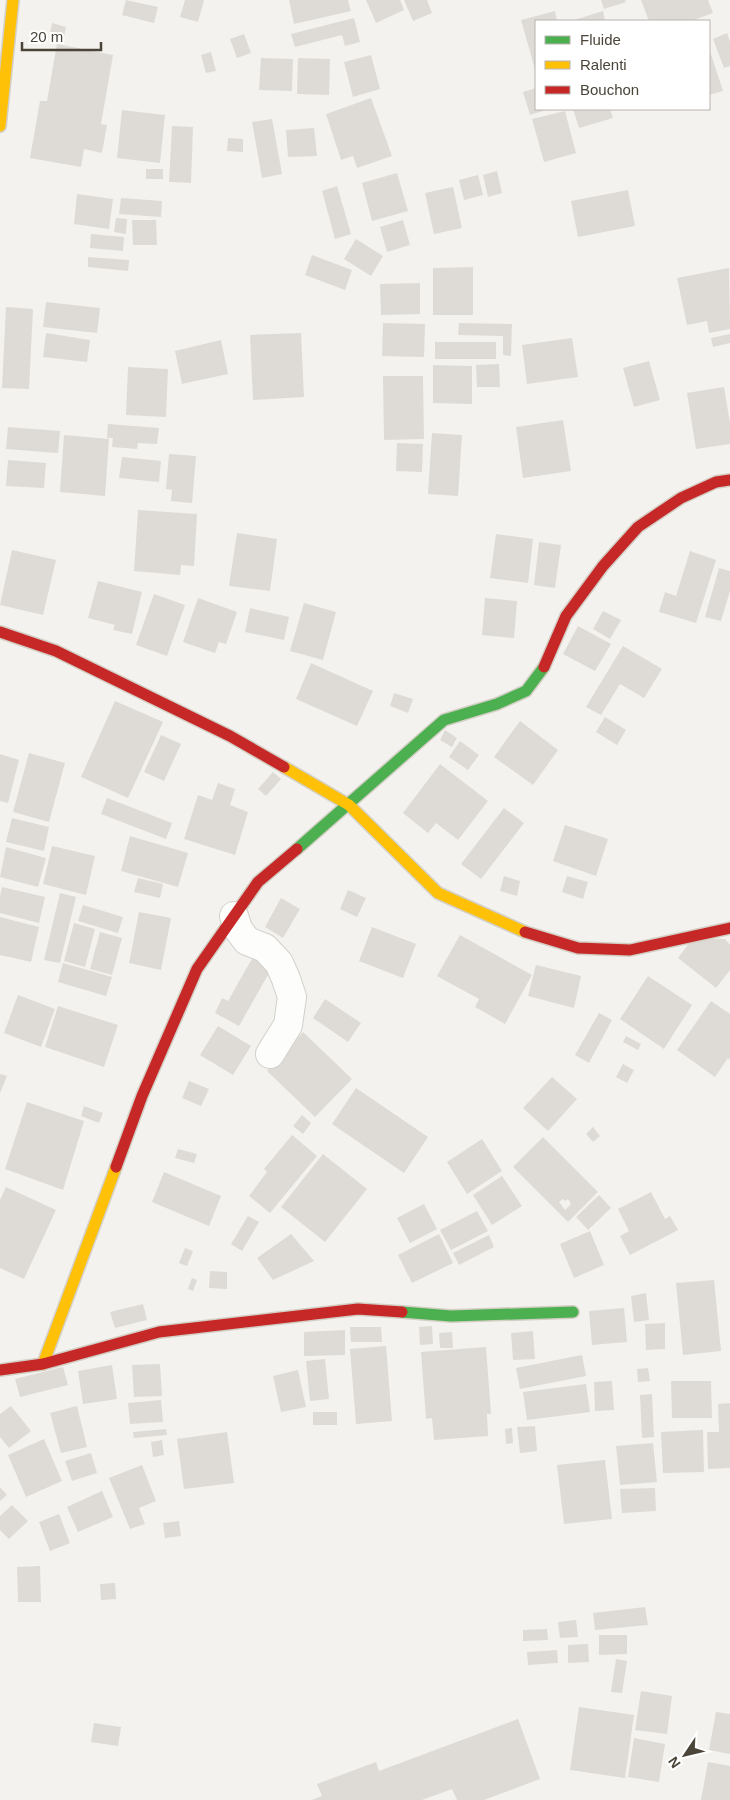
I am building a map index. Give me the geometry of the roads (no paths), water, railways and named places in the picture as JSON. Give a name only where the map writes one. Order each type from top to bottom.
[{"type":"street","points":[[0,126],[13,0]]},
{"type":"street","points":[[43,1364],[142,1096],[197,970],[258,882],[349,805],[444,720],[497,704],[526,691],[546,665],[566,616],[603,566],[638,528],[681,498],[716,482],[730,480]]},
{"type":"street","points":[[0,632],[56,651],[230,736],[349,805],[438,894],[519,930],[578,948],[630,950],[730,928]]},
{"type":"street","points":[[234,916],[238,930],[247,942],[265,948],[279,963],[292,997],[288,1025],[270,1054]]},
{"type":"street","points":[[0,1370],[43,1364],[159,1332],[358,1309],[451,1316],[573,1312]]}]
